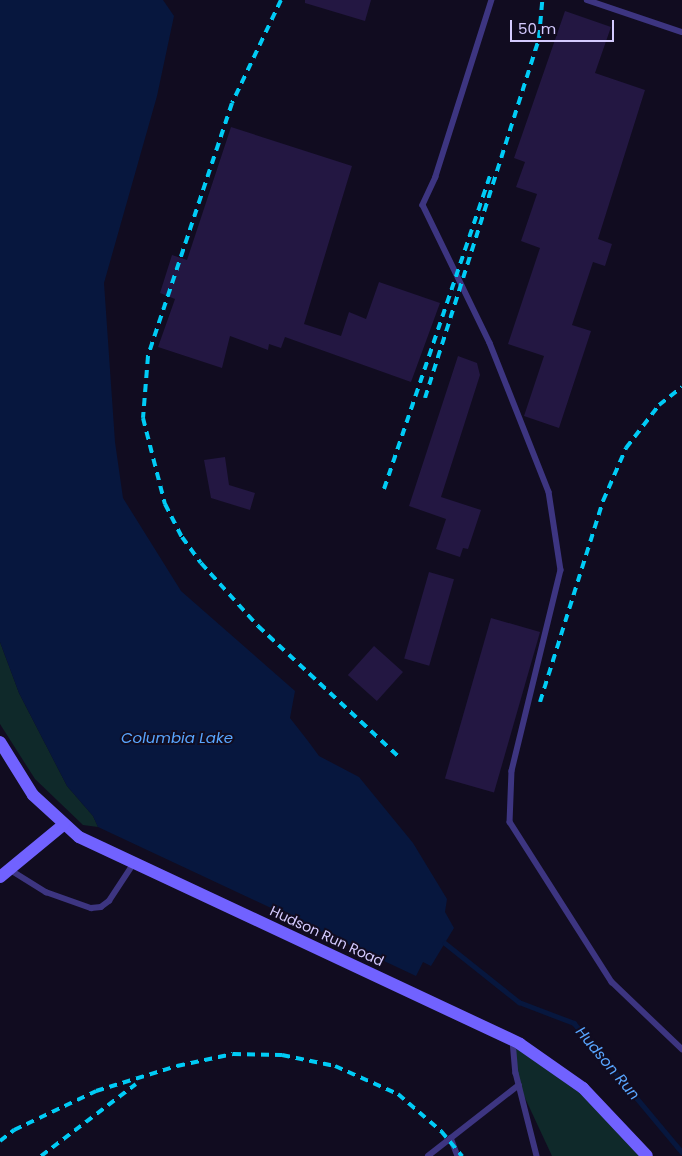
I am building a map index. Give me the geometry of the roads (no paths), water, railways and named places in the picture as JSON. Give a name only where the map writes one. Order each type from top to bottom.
[{"type":"main road","name":"Hudson Run Road","points":[[0,742],[23,782],[63,825],[79,837],[513,1041],[583,1088],[647,1156]]},
{"type":"main road","points":[[5,873],[63,825]]},
{"type":"lane","points":[[492,0],[436,177],[423,205],[490,343],[549,492],[561,570],[512,771],[510,822],[612,982],[682,1049]]},
{"type":"lane","points":[[587,0],[682,32]]},
{"type":"lane","points":[[5,873],[46,892],[91,908],[101,907],[109,901],[134,863]]},
{"type":"lane","points":[[513,1041],[519,1085],[537,1156]]},
{"type":"lane","points":[[428,1156],[519,1085]]},
{"type":"lane","points":[[452,1138],[458,1156]]},
{"type":"water","name":"Columbia Lake","points":[[0,0],[163,0],[174,16],[157,96],[104,283],[115,442],[123,498],[181,591],[295,691],[290,718],[319,756],[359,777],[413,843],[447,899],[445,912],[454,928],[431,966],[423,962],[416,976],[98,827],[93,816],[67,786],[19,693],[0,642]]},
{"type":"waterway","name":"Hudson Run","points":[[445,943],[519,1002],[574,1023],[682,1152]]},
{"type":"railway","points":[[281,0],[232,103],[148,356],[143,418],[165,504],[182,537],[201,563],[258,626],[398,756]]},
{"type":"railway","points":[[425,398],[539,38],[542,0]]},
{"type":"railway","points":[[384,489],[490,175]]},
{"type":"railway","points":[[540,702],[603,501],[626,448],[659,405],[682,387]]},
{"type":"railway","points":[[0,1141],[14,1130],[96,1091],[177,1066],[233,1054],[282,1055],[335,1066],[398,1094],[441,1131],[462,1156]]},
{"type":"railway","points":[[41,1156],[136,1084]]}]
